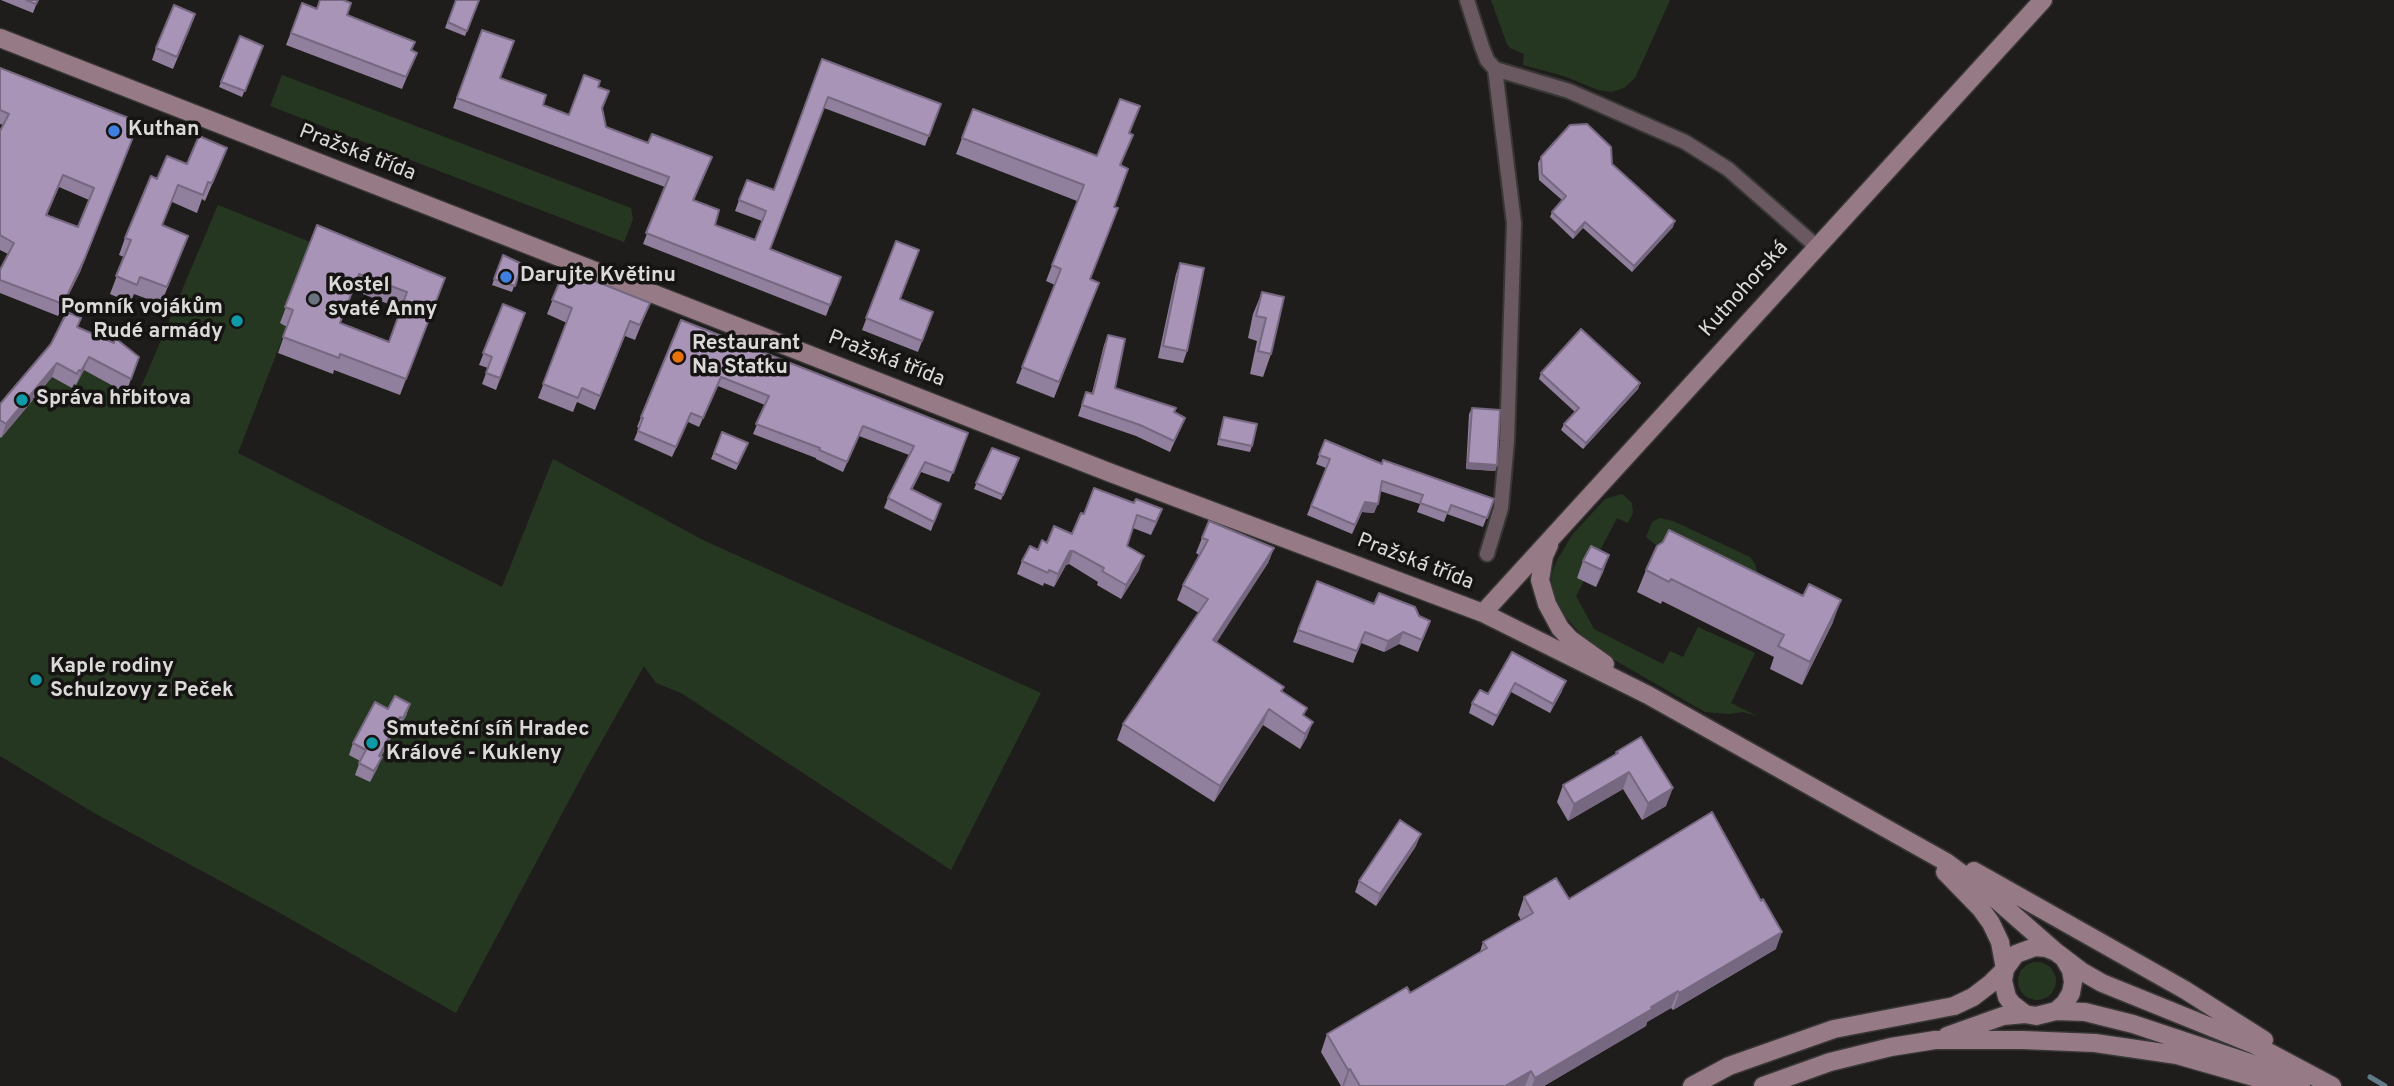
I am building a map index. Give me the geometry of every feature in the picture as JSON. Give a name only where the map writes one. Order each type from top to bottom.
[{"type":"main road","name":"Kutnohorská","points":[[1483,612],[1815,246],[2043,0]]},
{"type":"main road","name":"Pražská třída","points":[[0,38],[1111,473],[1483,612],[1647,695]]},
{"type":"main road","points":[[1560,528],[1548,546],[1541,568],[1543,593],[1552,615],[1570,639],[1647,695],[1946,862],[1991,894],[2061,956],[2071,970],[2071,993],[2056,1011]]},
{"type":"main road","points":[[1916,846],[1981,909],[2000,942],[2006,969],[2003,981],[2007,997],[2025,1014]]},
{"type":"main road","points":[[1916,846],[1987,877],[2185,990],[2333,1086]]},
{"type":"main road","points":[[1692,1086],[1729,1066],[1834,1029],[1954,1006],[1973,997],[2006,969],[2016,954],[2025,949],[2046,948],[2102,983],[2255,1045],[2333,1086]]},
{"type":"main road","points":[[1935,1041],[2003,1016],[2036,1016],[2056,1011],[2085,1012],[2133,1024],[2250,1063],[2301,1086]]},
{"type":"main road","points":[[1763,1086],[1830,1062],[1891,1047],[1935,1041],[2024,1040],[2136,1048],[2177,1055],[2285,1086]]},
{"type":"street","points":[[1467,0],[1487,60],[1495,69],[1569,91],[1685,142],[1727,169],[1815,246]]},
{"type":"street","points":[[1486,554],[1501,508],[1507,441],[1514,223],[1495,69]]},
{"type":"green space","points":[[1491,0],[1670,0],[1635,78],[1624,88],[1611,92],[1523,65],[1524,54],[1507,44]]},
{"type":"green space","points":[[282,75],[631,208],[633,219],[624,242],[270,106]]},
{"type":"green space","points":[[218,205],[310,242],[286,329],[238,453],[502,587],[553,459],[703,540],[1041,693],[951,870],[681,693],[656,683],[644,666],[582,776],[456,1013],[280,913],[96,814],[0,756],[0,412],[51,352],[137,397]]},
{"type":"green space","points":[[1622,494],[1632,503],[1633,513],[1628,523],[1617,518],[1576,596],[1594,629],[1663,664],[1670,651],[1683,657],[1698,627],[1755,653],[1731,703],[1757,716],[1743,712],[1705,712],[1604,654],[1588,642],[1563,614],[1552,589],[1551,576],[1556,562],[1572,535],[1605,499]]},
{"type":"green space","points":[[1660,518],[1673,521],[1750,557],[1759,578],[1752,592],[1656,545],[1646,537],[1652,522]]},
{"type":"green space","points":[[2037,962],[2051,967],[2056,981],[2051,995],[2037,1000],[2023,995],[2018,981],[2023,967]]},
{"type":"building","points":[[320,0],[343,0],[351,3],[347,15],[415,42],[411,50],[417,53],[406,77],[291,33],[302,3],[317,9]]},
{"type":"building","points":[[456,0],[479,0],[467,31],[448,22]]},
{"type":"building","points":[[174,5],[195,14],[177,57],[156,48]]},
{"type":"building","points":[[482,30],[514,41],[500,78],[546,95],[543,105],[569,115],[584,75],[600,81],[598,87],[609,91],[602,108],[606,127],[648,143],[652,134],[712,157],[693,200],[719,210],[715,225],[755,240],[766,211],[739,200],[747,180],[774,190],[822,59],[941,104],[929,136],[828,97],[770,249],[841,277],[830,305],[646,233],[669,177],[457,98]]},
{"type":"building","points":[[240,36],[263,46],[245,91],[221,82]]},
{"type":"building","points":[[0,68],[139,122],[84,260],[63,304],[0,280],[0,270],[14,243],[0,235],[0,131],[9,114],[0,110]],"holes":[[[63,175],[94,188],[78,227],[46,215]]]},
{"type":"building","points":[[1120,99],[1140,106],[1129,133],[1133,135],[1120,165],[1128,169],[1114,207],[1118,208],[1090,279],[1099,283],[1059,382],[1022,367],[1061,269],[1052,265],[1084,185],[962,138],[973,109],[1097,156]]},
{"type":"building","points":[[1587,124],[1611,147],[1612,164],[1675,221],[1634,266],[1585,222],[1575,233],[1552,212],[1566,196],[1542,174],[1541,157],[1570,125]]},
{"type":"building","points":[[199,136],[227,148],[212,183],[208,182],[203,195],[178,185],[162,225],[188,236],[167,287],[140,277],[137,285],[116,276],[131,240],[125,238],[151,176],[157,179],[167,156],[187,164]]},
{"type":"building","points":[[317,225],[445,278],[406,379],[340,354],[339,358],[283,337],[293,310],[285,307]],"holes":[[[359,274],[407,292],[389,342],[340,323]]]},
{"type":"building","points":[[896,241],[919,250],[900,299],[933,312],[922,341],[866,318]]},
{"type":"building","name":"Darujte Květinu","points":[[503,255],[522,264],[515,286],[494,279]]},
{"type":"building","points":[[1180,263],[1204,268],[1187,351],[1163,346]]},
{"type":"building","points":[[565,269],[650,303],[640,325],[630,321],[600,396],[582,388],[578,398],[543,384],[572,308],[552,300]]},
{"type":"building","points":[[1262,292],[1284,297],[1271,354],[1258,351],[1266,318],[1256,316]]},
{"type":"building","points":[[503,304],[525,313],[500,378],[486,373],[492,357],[483,353]]},
{"type":"building","points":[[67,312],[81,318],[77,327],[114,343],[115,338],[139,357],[131,379],[89,357],[77,374],[57,363],[6,424],[0,420],[0,404],[51,344]]},
{"type":"building","points":[[681,320],[968,433],[953,473],[925,462],[911,489],[941,504],[934,522],[888,498],[914,446],[863,426],[847,462],[819,450],[820,448],[756,424],[769,396],[721,377],[703,418],[691,413],[676,447],[638,431],[643,418],[641,417]]},
{"type":"building","points":[[1581,329],[1640,383],[1586,443],[1564,424],[1579,408],[1541,373]]},
{"type":"building","points":[[1108,335],[1125,339],[1115,388],[1176,408],[1174,412],[1185,418],[1174,441],[1140,425],[1082,405],[1086,392],[1093,394]]},
{"type":"building","points":[[1472,408],[1500,410],[1497,465],[1468,463]]},
{"type":"building","points":[[1224,417],[1257,424],[1252,446],[1219,439]]},
{"type":"building","points":[[722,432],[748,443],[738,464],[714,453]]},
{"type":"building","points":[[1325,440],[1382,464],[1383,460],[1494,499],[1487,518],[1451,505],[1448,513],[1420,503],[1423,495],[1382,481],[1378,504],[1365,502],[1355,525],[1311,506],[1330,459],[1319,455]]},
{"type":"building","points":[[992,448],[1019,458],[1003,495],[976,483]]},
{"type":"building","points":[[1094,488],[1134,503],[1136,499],[1162,509],[1156,522],[1137,515],[1127,546],[1144,556],[1126,585],[1102,571],[1104,568],[1073,551],[1070,551],[1058,574],[1049,570],[1048,573],[1022,561],[1030,546],[1038,550],[1042,540],[1047,543],[1054,526],[1072,534],[1081,513],[1084,514]]},
{"type":"building","points":[[1209,521],[1274,548],[1213,640],[1284,687],[1281,691],[1307,708],[1303,715],[1313,722],[1305,734],[1269,709],[1220,786],[1123,724],[1208,599],[1183,585],[1208,540],[1202,538]]},
{"type":"building","points":[[1669,530],[1803,596],[1809,584],[1841,600],[1810,662],[1778,646],[1784,635],[1671,579],[1669,582],[1646,570],[1657,546],[1663,542]]},
{"type":"building","points":[[1591,546],[1609,555],[1602,570],[1583,561]]},
{"type":"building","points":[[1317,581],[1374,604],[1379,593],[1415,607],[1419,616],[1430,621],[1422,640],[1403,632],[1388,641],[1365,632],[1357,651],[1298,630]]},
{"type":"building","points":[[1512,652],[1566,681],[1553,704],[1515,683],[1497,716],[1472,703],[1480,690],[1488,694]]},
{"type":"building","name":"Smuteční síň Hradec Králové - Kukleny","points":[[395,696],[410,704],[379,756],[382,757],[374,771],[359,763],[366,750],[353,743],[375,702],[388,709]]},
{"type":"building","points":[[1641,737],[1673,788],[1648,803],[1629,772],[1574,804],[1563,785]]},
{"type":"building","points":[[1712,812],[1761,901],[1763,899],[1782,932],[1679,993],[1678,991],[1535,1078],[1531,1071],[1505,1086],[1360,1086],[1350,1069],[1348,1070],[1327,1034],[1407,987],[1410,993],[1487,948],[1483,942],[1533,913],[1524,897],[1556,878],[1569,899]]},
{"type":"building","points":[[1400,820],[1421,834],[1380,894],[1359,881]]},
{"type":"waterway","points":[[2370,1077],[2385,1086]]},
{"type":"place","name":"Kuthan","points":[[114,131]]},
{"type":"place","name":"Darujte Květinu","points":[[506,277]]},
{"type":"place","name":"Kostel svaté Anny","points":[[314,299]]},
{"type":"place","name":"Pomník vojákům Rudé armády","points":[[237,321]]},
{"type":"place","name":"Restaurant Na Statku","points":[[678,357]]},
{"type":"place","name":"Správa hřbitova","points":[[22,400]]},
{"type":"place","name":"Kaple rodiny Schulzovy z Peček","points":[[36,680]]},
{"type":"place","name":"Smuteční síň Hradec Králové - Kukleny","points":[[372,743]]}]
